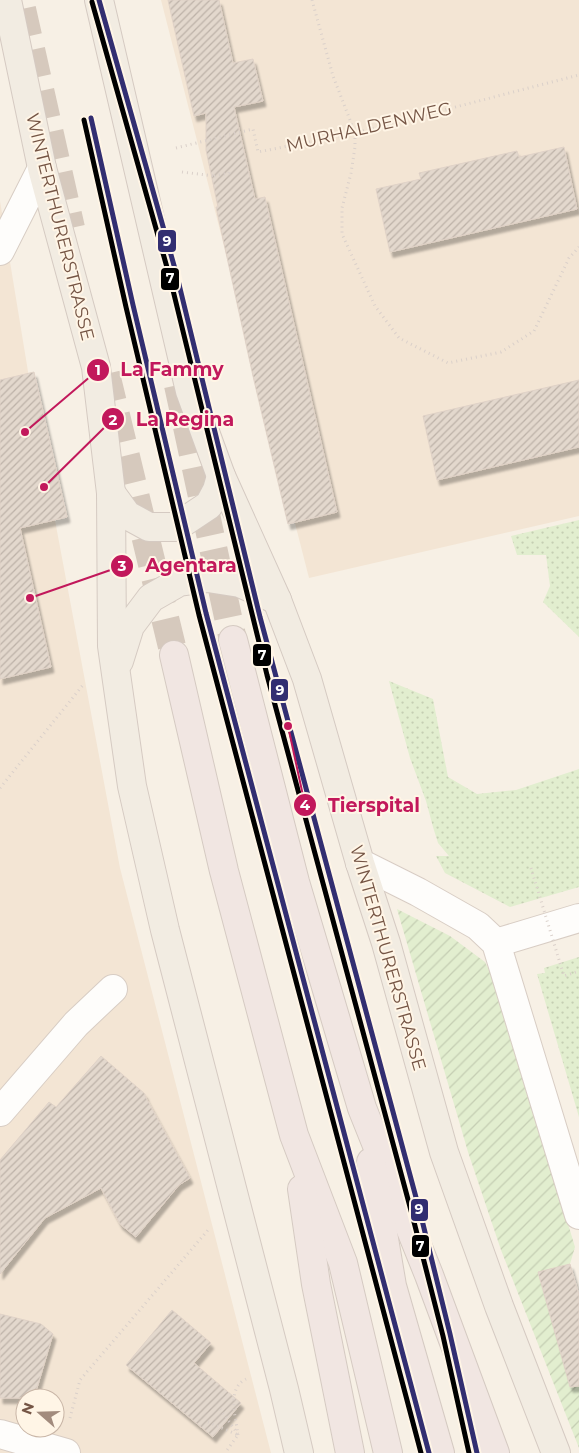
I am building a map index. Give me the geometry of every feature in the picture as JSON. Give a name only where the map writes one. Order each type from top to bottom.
[{"type":"highway","points":[[233,640],[295,882],[362,1108],[429,1276],[495,1453]]},
{"type":"highway","points":[[174,655],[224,871],[294,1135],[343,1264],[388,1453]]},
{"type":"highway","points":[[362,1108],[392,1286],[440,1453]]},
{"type":"highway","points":[[294,1135],[316,1284],[350,1453]]},
{"type":"main road","name":"WINTERTHURERSTRASSE","points":[[7,0],[42,168],[96,366],[111,493],[112,646],[132,786],[166,930],[284,1389],[298,1453]]},
{"type":"main road","name":"WINTERTHURERSTRASSE","points":[[99,0],[190,391],[221,476],[277,600],[307,680],[360,863],[386,943],[444,1152],[499,1306],[556,1453]]},
{"type":"main road","points":[[111,493],[127,515],[149,527],[176,527],[209,505],[218,490],[221,476]]},
{"type":"main road","points":[[116,671],[130,626],[151,598],[179,582],[208,578],[240,583],[277,600]]},
{"type":"street","points":[[0,251],[42,168]]},
{"type":"street","points":[[360,863],[418,892],[478,926],[496,943],[579,1215]]},
{"type":"street","points":[[496,943],[579,918]]},
{"type":"street","points":[[0,1112],[76,1024],[114,989]]},
{"type":"street","points":[[0,1434],[66,1440]]},
{"type":"path","points":[[312,0],[334,76],[355,133],[351,173],[342,208],[342,234],[375,306],[399,338],[448,363],[494,354],[508,349],[534,331],[570,258],[579,247]]},
{"type":"path","name":"MURHALDENWEG","points":[[176,148],[253,129],[258,152],[355,133],[579,75]]},
{"type":"path","points":[[182,172],[214,175],[229,173],[230,171]]},
{"type":"path","points":[[0,788],[84,683]]},
{"type":"path","points":[[531,868],[564,976],[579,971]]},
{"type":"path","points":[[66,1440],[80,1380],[203,1234]]},
{"type":"path","points":[[225,1453],[238,1434],[233,1401],[234,1391],[242,1381]]},
{"type":"path","points":[[220,1409],[238,1434]]},
{"type":"path","points":[[208,1422],[238,1434]]},
{"type":"shaded area","points":[[161,0],[579,0],[579,516],[309,578]]},
{"type":"shaded area","points":[[0,201],[34,408],[120,868],[271,1453],[0,1453]]},
{"type":"green space","points":[[579,520],[579,637],[543,602],[550,586],[546,555],[517,555],[511,536]]},
{"type":"green space","points":[[389,681],[433,699],[448,777],[477,794],[516,790],[579,769],[579,887],[510,907],[445,873],[436,856],[449,856],[438,843],[426,801],[410,758]]},
{"type":"green space","points":[[397,909],[450,936],[485,962],[496,984],[575,1247],[570,1264],[538,1273],[555,1333],[579,1326],[579,1448],[501,1250],[468,1152]]},
{"type":"green space","points":[[579,957],[579,1117],[537,974],[545,973],[544,968]]},
{"type":"building","points":[[168,0],[219,0],[233,63],[253,59],[263,101],[234,107],[255,199],[265,197],[337,512],[288,524],[216,207],[218,207],[206,150],[206,113],[194,116]]},
{"type":"building","points":[[564,147],[577,209],[390,252],[376,189],[421,179],[419,173],[517,151],[519,157]]},
{"type":"building","points":[[34,372],[67,517],[20,528],[51,667],[0,679],[0,380]]},
{"type":"building","points":[[579,380],[579,447],[437,480],[423,416]]},
{"type":"building","points":[[101,1056],[145,1094],[190,1178],[179,1185],[136,1237],[120,1224],[101,1188],[45,1218],[0,1274],[0,1160],[49,1102],[56,1107]]},
{"type":"building","points":[[570,1264],[579,1295],[579,1386],[570,1387],[538,1272]]},
{"type":"building","points":[[172,1310],[211,1343],[194,1363],[241,1403],[213,1437],[126,1365]]},
{"type":"building","points":[[0,1314],[41,1324],[53,1334],[37,1388],[15,1388],[15,1398],[0,1398]]},
{"type":"tunnel","points":[[22,9],[71,228]]},
{"type":"tunnel","points":[[106,374],[174,655]]},
{"type":"tunnel","points":[[178,385],[233,640]]},
{"type":"transit line","name":"9","points":[[99,0],[177,276],[260,617],[421,1216],[477,1453]]},
{"type":"transit line","name":"7","points":[[92,2],[170,278],[267,675],[413,1218],[443,1336],[469,1453]]},
{"type":"transit line","name":"9","points":[[91,118],[206,613],[429,1453]]},
{"type":"transit line","name":"7","points":[[84,120],[199,615],[421,1453]]},
{"type":"place","name":"La Fammy","points":[[25,432]]},
{"type":"place","name":"La Regina","points":[[44,487]]},
{"type":"place","name":"Agentara","points":[[30,598]]},
{"type":"place","name":"Tierspital","points":[[288,726]]}]
